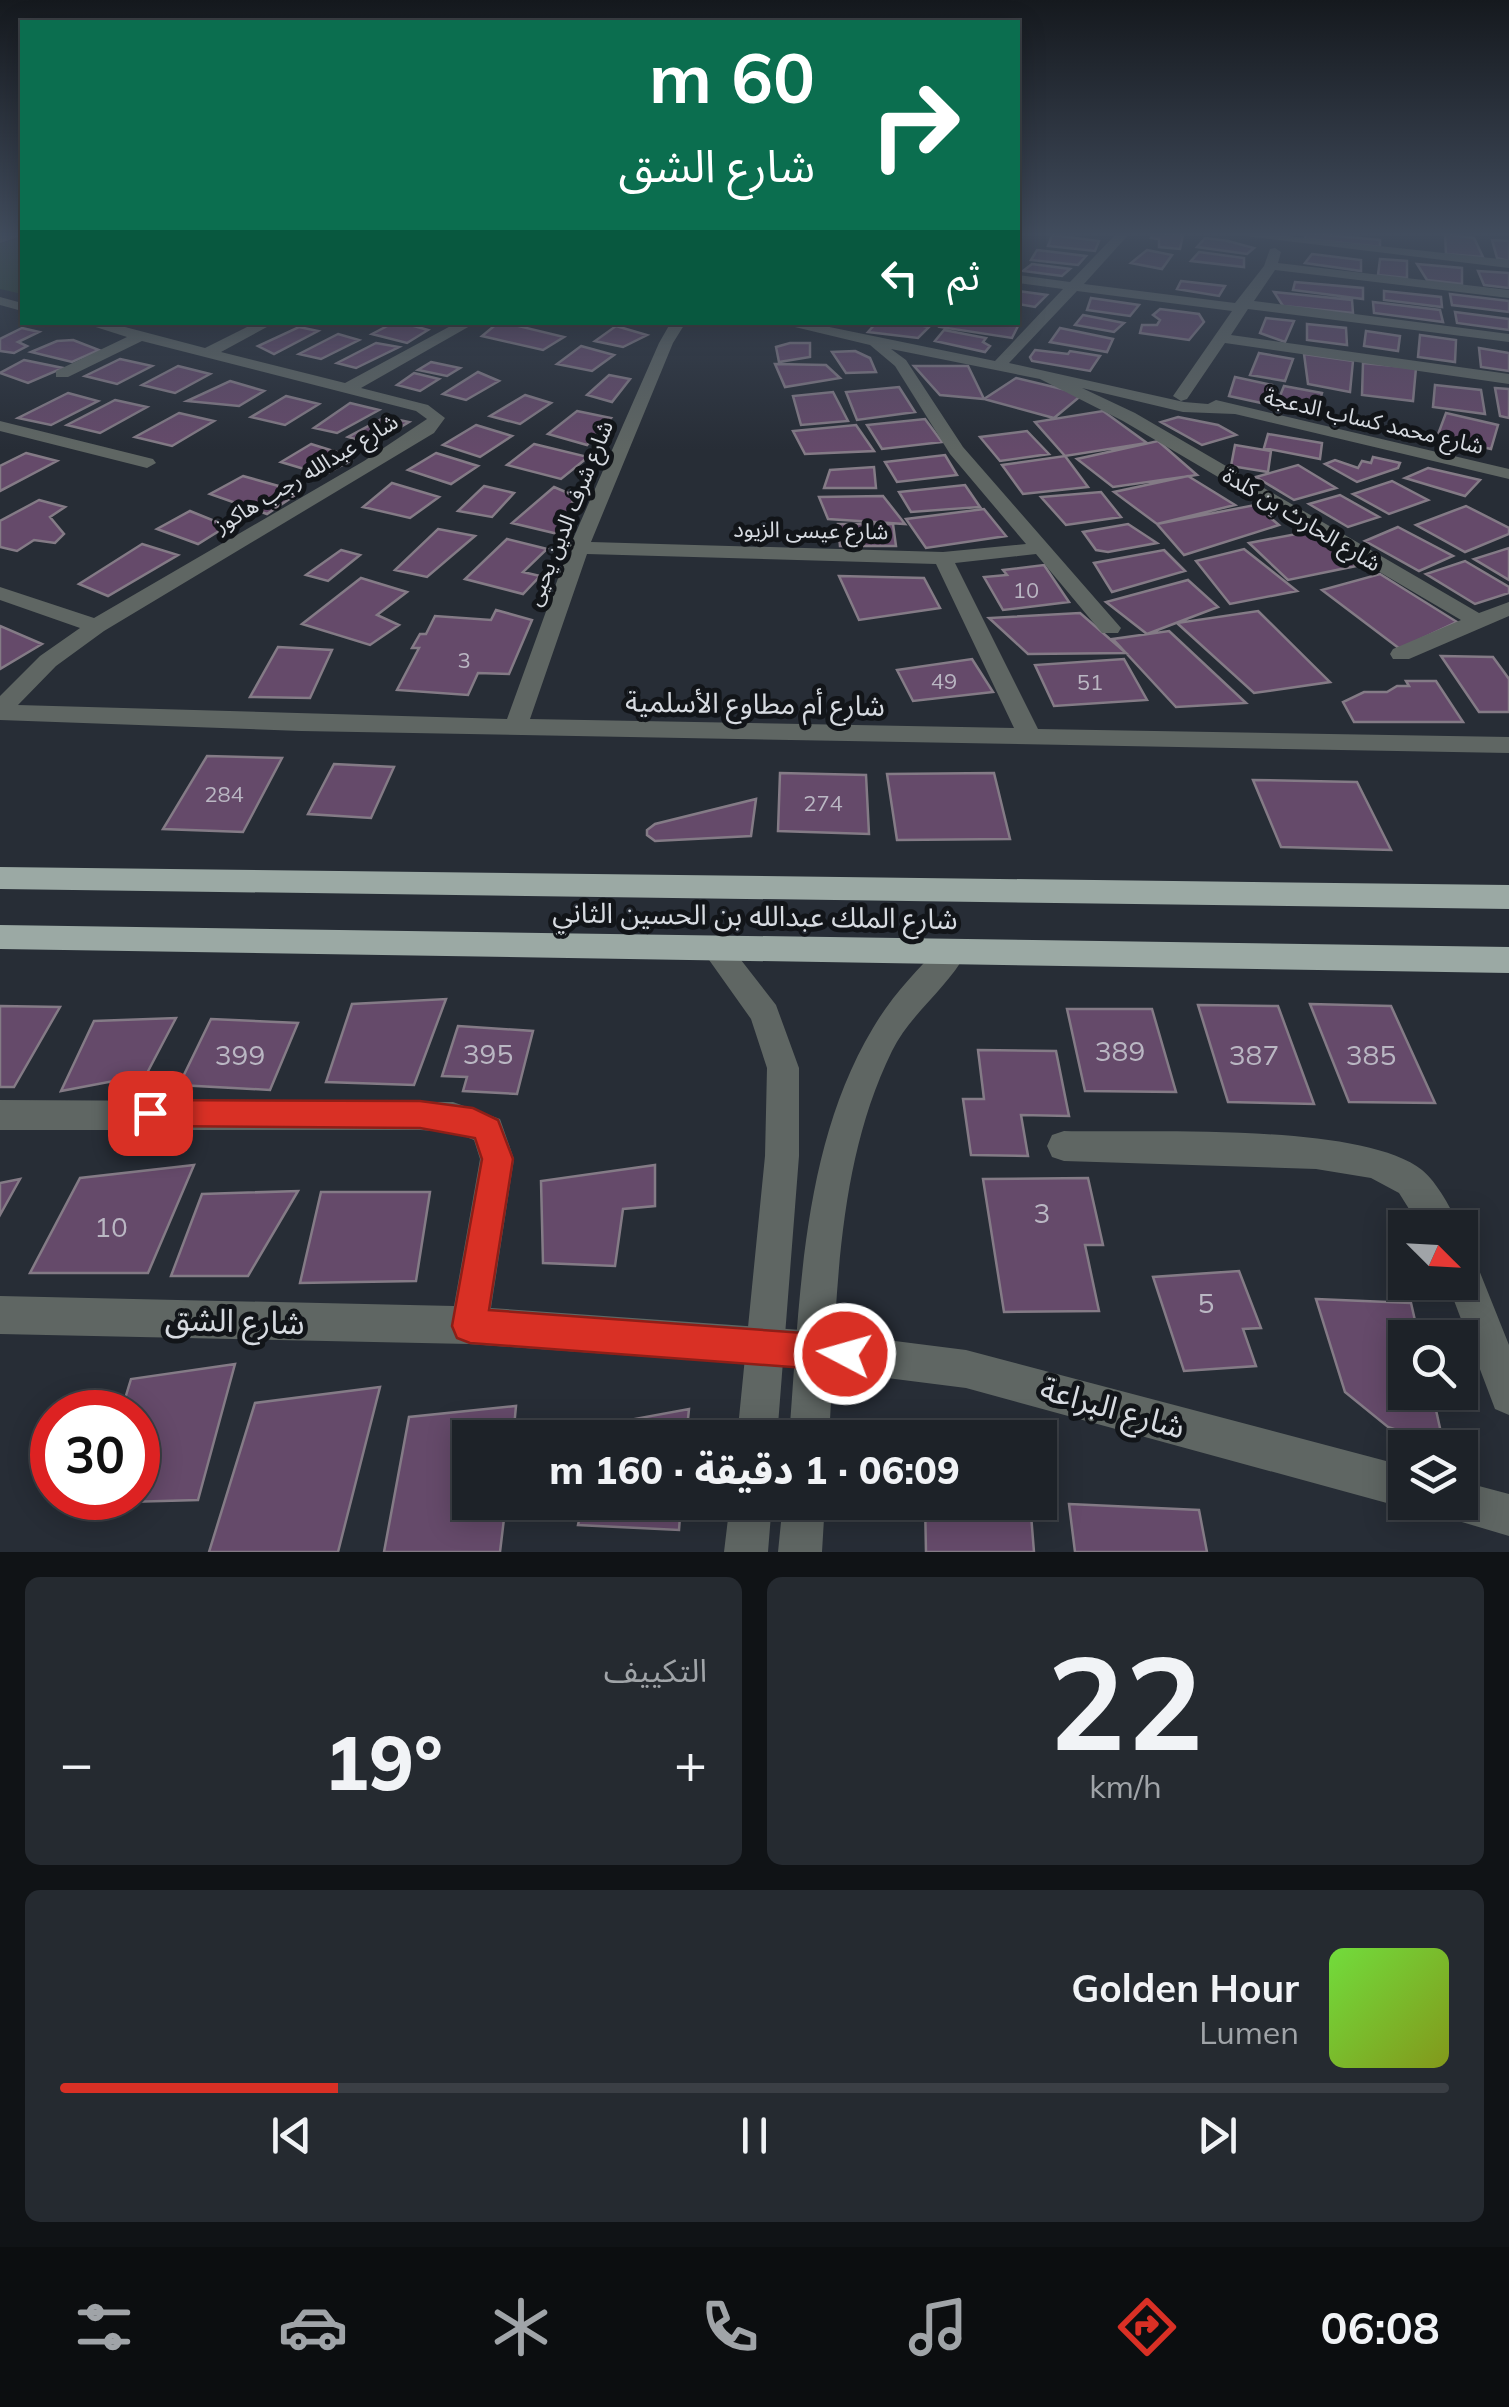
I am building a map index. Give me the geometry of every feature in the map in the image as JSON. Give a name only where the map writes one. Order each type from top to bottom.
[{"type":"highway","name":"شارع الملك عبدالله بن الحسين الثاني","points":[[0,878],[1509,898]]},
{"type":"highway","name":"شارع الملك عبدالله بن الحسين الثاني","points":[[0,937],[1509,960]]},
{"type":"street","points":[[999,365],[1058,305]]},
{"type":"street","points":[[1235,305],[1509,338]]},
{"type":"street","points":[[1181,396],[1240,306]]},
{"type":"street","name":"شارع عبدالله رجب هاكوز","points":[[0,711],[48,662],[96,626],[435,422],[431,411],[98,325]]},
{"type":"street","points":[[206,353],[264,325]]},
{"type":"street","points":[[347,389],[464,325]]},
{"type":"street","name":"شارع شرف الدين يحيى","points":[[516,726],[579,548],[677,325]]},
{"type":"street","name":"شارع محمد كساب الدعجة","points":[[831,327],[869,340],[1153,400],[1230,411]]},
{"type":"street","points":[[62,374],[140,336]]},
{"type":"street","points":[[1220,338],[1509,379]]},
{"type":"street","points":[[869,340],[901,362],[956,450],[1110,628]]},
{"type":"street","points":[[901,362],[932,353]]},
{"type":"street","name":"شارع الحارث بن كلدة","points":[[1044,375],[1129,417],[1476,620]]},
{"type":"street","name":"شارع الحارث بن كلدة","points":[[1095,385],[1129,417]]},
{"type":"street","points":[[1123,391],[1129,417]]},
{"type":"street","name":"شارع محمد كساب الدعجة","points":[[1123,391],[1181,396],[1230,411],[1509,474]]},
{"type":"street","points":[[1129,417],[1131,408],[1153,400]]},
{"type":"street","points":[[0,426],[147,463]]},
{"type":"street","name":"شارع عيسى الزيود","points":[[579,548],[943,558],[1041,548]]},
{"type":"street","points":[[943,558],[1031,738]]},
{"type":"street","points":[[0,593],[96,626]]},
{"type":"street","points":[[1402,654],[1509,608]]},
{"type":"street","name":"شارع أم مطاوع الأسلمية","points":[[0,711],[1031,738],[1509,745]]},
{"type":"street","points":[[717,950],[765,1014],[783,1068],[782,1156],[759,1420]]},
{"type":"street","points":[[810,1420],[835,1177],[861,1084],[891,1026],[915,992],[951,953]]},
{"type":"street","points":[[0,1115],[420,1115],[473,1121],[488,1130],[497,1159],[470,1326]]},
{"type":"street","points":[[1064,1146],[1300,1152],[1363,1160],[1410,1182],[1429,1210]]},
{"type":"street","points":[[1472,1300],[1509,1396]]},
{"type":"street","name":"شارع الشق","points":[[0,1316],[470,1326],[816,1350]]},
{"type":"street","name":"شارع البراعة","points":[[816,1350],[966,1368],[1388,1482]]},
{"type":"street","points":[[1478,1507],[1509,1515]]},
{"type":"street","points":[[746,1552],[749,1520]]},
{"type":"street","points":[[800,1552],[803,1520]]},
{"type":"building","points":[[1089,305],[1139,305],[1130,316],[1087,310]]},
{"type":"building","points":[[1352,305],[1353,313],[1283,306]]},
{"type":"building","points":[[1373,305],[1440,310],[1443,322],[1374,313]]},
{"type":"building","points":[[1455,305],[1509,305],[1509,312]]},
{"type":"building","points":[[1160,309],[1199,314],[1204,322],[1189,340],[1140,333],[1142,325],[1157,325],[1160,320],[1153,315]]},
{"type":"building","points":[[1455,312],[1509,319],[1509,330],[1457,323]]},
{"type":"building","points":[[1083,315],[1124,323],[1114,332],[1075,325]]},
{"type":"building","points":[[1266,318],[1294,321],[1285,342],[1260,333]]},
{"type":"building","points":[[1307,324],[1346,328],[1347,345],[1307,340]]},
{"type":"building","points":[[389,325],[428,330],[407,343],[372,334]]},
{"type":"building","points":[[495,325],[512,325],[564,337],[543,350],[482,336]]},
{"type":"building","points":[[874,325],[929,327],[918,338],[868,332]]},
{"type":"building","points":[[942,325],[1018,325],[1012,338]]},
{"type":"building","points":[[616,326],[647,335],[623,347],[595,341]]},
{"type":"building","points":[[299,327],[318,331],[274,354],[258,346]]},
{"type":"building","points":[[22,328],[39,332],[18,342],[27,346],[14,353],[0,351],[0,339]]},
{"type":"building","points":[[1060,328],[1113,339],[1107,352],[1050,342]]},
{"type":"building","points":[[944,330],[986,338],[983,342],[990,346],[985,352],[935,341]]},
{"type":"building","points":[[1366,331],[1400,336],[1398,351],[1364,346]]},
{"type":"building","points":[[338,334],[359,340],[321,359],[299,354]]},
{"type":"building","points":[[1420,335],[1456,340],[1455,362],[1418,357]]},
{"type":"building","points":[[73,340],[99,350],[72,362],[31,352],[57,341]]},
{"type":"building","points":[[376,343],[399,347],[356,368],[337,363]]},
{"type":"building","points":[[810,343],[810,357],[779,362],[776,347]]},
{"type":"building","points":[[581,346],[614,355],[592,371],[557,364]]},
{"type":"building","points":[[1479,348],[1509,353],[1509,371],[1481,367]]},
{"type":"building","points":[[1035,350],[1100,356],[1090,371],[1032,361]]},
{"type":"building","points":[[855,351],[870,358],[876,372],[846,373],[832,352]]},
{"type":"building","points":[[1259,353],[1293,359],[1285,381],[1250,375]]},
{"type":"building","points":[[1304,354],[1353,361],[1350,392],[1308,384]]},
{"type":"building","points":[[120,359],[152,366],[117,384],[85,376]]},
{"type":"building","points":[[24,360],[63,368],[28,383],[0,373]]},
{"type":"building","points":[[431,362],[460,368],[447,376],[418,370]]},
{"type":"building","points":[[1363,363],[1416,368],[1413,401],[1362,395]]},
{"type":"building","points":[[775,364],[826,365],[840,378],[785,387]]},
{"type":"building","points":[[178,366],[210,374],[175,393],[142,385]]},
{"type":"building","points":[[914,366],[968,366],[984,399],[940,395]]},
{"type":"building","points":[[478,372],[499,381],[466,400],[443,394]]},
{"type":"building","points":[[414,373],[439,379],[420,391],[397,385]]},
{"type":"building","points":[[609,375],[630,379],[612,402],[587,395]]},
{"type":"building","points":[[1235,377],[1272,385],[1266,404],[1229,396]]},
{"type":"building","points":[[1016,378],[1083,394],[1054,418],[984,399]]},
{"type":"building","points":[[230,381],[264,391],[239,406],[187,401]]},
{"type":"building","points":[[1435,385],[1481,390],[1485,414],[1433,407]]},
{"type":"building","points":[[1284,386],[1322,393],[1315,416],[1275,408]]},
{"type":"building","points":[[899,387],[915,412],[857,420],[846,392]]},
{"type":"building","points":[[1495,388],[1509,389],[1509,418],[1500,416]]},
{"type":"building","points":[[833,392],[848,421],[801,425],[793,396]]},
{"type":"building","points":[[68,393],[98,401],[51,425],[18,418]]},
{"type":"building","points":[[525,395],[551,403],[520,424],[490,416]]},
{"type":"building","points":[[286,396],[319,404],[285,425],[251,417]]},
{"type":"building","points":[[115,400],[147,407],[100,433],[67,425]]},
{"type":"building","points":[[350,403],[379,410],[337,433],[314,428]]},
{"type":"building","points":[[577,411],[611,418],[587,445],[548,434]]},
{"type":"building","points":[[1103,411],[1147,443],[1065,456],[1035,422]]},
{"type":"building","points":[[179,413],[214,421],[172,446],[135,437]]},
{"type":"building","points":[[1446,413],[1498,425],[1491,449],[1437,437]]},
{"type":"building","points":[[385,417],[409,422],[372,444],[348,437]]},
{"type":"building","points":[[1178,417],[1218,425],[1236,435],[1202,445],[1161,422]]},
{"type":"building","points":[[925,419],[942,442],[882,449],[867,425]]},
{"type":"building","points":[[476,425],[512,436],[480,457],[443,445]]},
{"type":"building","points":[[856,425],[874,451],[805,454],[793,431]]},
{"type":"building","points":[[1027,431],[1049,454],[1000,461],[980,437]]},
{"type":"building","points":[[1268,434],[1322,443],[1320,459],[1264,448]]},
{"type":"building","points":[[1158,441],[1197,475],[1113,487],[1077,459]]},
{"type":"building","points":[[311,444],[353,457],[352,460],[324,475],[281,462]]},
{"type":"building","points":[[534,444],[588,457],[561,479],[507,465]]},
{"type":"building","points":[[1235,445],[1271,451],[1268,472],[1231,466]]},
{"type":"building","points":[[26,453],[57,461],[0,491],[0,466]]},
{"type":"building","points":[[436,453],[478,466],[451,484],[408,470]]},
{"type":"building","points":[[945,455],[957,475],[897,482],[885,462]]},
{"type":"building","points":[[1065,456],[1088,487],[1023,494],[1002,465]]},
{"type":"building","points":[[1373,457],[1400,463],[1398,468],[1357,482],[1325,464],[1335,460],[1358,468],[1362,461],[1371,463]]},
{"type":"building","points":[[1298,465],[1336,488],[1294,500],[1256,477]]},
{"type":"building","points":[[874,467],[876,488],[824,488],[830,470]]},
{"type":"building","points":[[1428,468],[1480,480],[1465,496],[1405,478]]},
{"type":"building","points":[[243,476],[300,492],[267,514],[210,494]]},
{"type":"building","points":[[1188,476],[1235,505],[1157,524],[1114,492]]},
{"type":"building","points":[[1392,481],[1428,500],[1389,514],[1353,494]]},
{"type":"building","points":[[392,483],[439,497],[410,518],[363,507]]},
{"type":"building","points":[[965,485],[980,507],[911,512],[899,492]]},
{"type":"building","points":[[484,486],[514,493],[492,517],[458,511]]},
{"type":"building","points":[[554,487],[575,496],[558,534],[512,523]]},
{"type":"building","points":[[1101,492],[1121,517],[1066,525],[1041,497]]},
{"type":"building","points":[[1340,495],[1379,517],[1348,527],[1309,504]]},
{"type":"building","points":[[883,496],[905,524],[828,519],[819,497]]},
{"type":"building","points":[[39,500],[65,507],[50,517],[64,534],[55,543],[34,540],[17,551],[0,547],[0,521]]},
{"type":"building","points":[[1255,505],[1279,525],[1184,555],[1157,524]]},
{"type":"building","points":[[1466,506],[1509,528],[1509,534],[1465,552],[1416,525]]},
{"type":"building","points":[[984,509],[1006,536],[926,548],[906,519]]},
{"type":"building","points":[[190,511],[227,526],[198,544],[157,529]]},
{"type":"building","points":[[838,524],[893,524],[896,546],[840,546]]},
{"type":"building","points":[[1128,524],[1157,543],[1108,552],[1096,550],[1083,532]]},
{"type":"building","points":[[1398,527],[1453,556],[1419,571],[1365,541]]},
{"type":"building","points":[[438,529],[475,536],[427,577],[395,570]]},
{"type":"building","points":[[1307,532],[1356,566],[1288,580],[1249,543]]},
{"type":"building","points":[[507,539],[547,549],[523,572],[540,576],[523,594],[465,579]]},
{"type":"building","points":[[142,544],[178,555],[108,596],[79,584]]},
{"type":"building","points":[[1509,548],[1509,580],[1474,559]]},
{"type":"building","points":[[1244,549],[1297,591],[1230,604],[1196,561]]},
{"type":"building","points":[[341,550],[360,555],[328,581],[306,575]]},
{"type":"building","points":[[1164,550],[1185,571],[1112,592],[1094,563]]},
{"type":"building","points":[[1465,561],[1509,587],[1509,593],[1475,604],[1426,574]]},
{"type":"building","points":[[1044,565],[1069,602],[1003,610],[984,577],[1007,575],[1003,570]]},
{"type":"building","points":[[1380,574],[1457,622],[1400,649],[1322,590]]},
{"type":"building","points":[[839,576],[924,578],[940,608],[859,620]]},
{"type":"building","points":[[361,578],[407,592],[377,615],[399,625],[370,645],[302,624]]},
{"type":"building","points":[[1188,580],[1218,607],[1147,634],[1106,602]]},
{"type":"building","points":[[496,610],[532,620],[509,674],[478,673],[468,695],[397,690],[419,648],[412,648],[420,634],[426,634],[435,616],[491,620]]},
{"type":"building","points":[[1258,611],[1330,682],[1254,693],[1177,623]]},
{"type":"building","points":[[1080,613],[1126,653],[1028,654],[989,618]]},
{"type":"building","points":[[0,626],[42,644],[0,669]]},
{"type":"building","points":[[1169,631],[1246,703],[1176,707],[1113,639]]},
{"type":"building","points":[[278,647],[332,650],[310,698],[250,697]]},
{"type":"building","points":[[1441,656],[1493,657],[1509,679],[1509,712],[1479,712]]},
{"type":"building","points":[[972,659],[993,692],[913,701],[897,670]]},
{"type":"building","points":[[1124,659],[1147,700],[1054,706],[1035,665]]},
{"type":"building","points":[[1406,681],[1436,681],[1463,722],[1354,722],[1343,702],[1364,692],[1387,692],[1397,686],[1409,686]]},
{"type":"building","points":[[207,756],[282,758],[243,832],[163,829]]},
{"type":"building","points":[[334,764],[394,767],[371,818],[308,814]]},
{"type":"building","points":[[780,773],[866,775],[869,834],[778,831]]},
{"type":"building","points":[[994,773],[1010,839],[897,840],[887,774]]},
{"type":"building","points":[[1253,780],[1357,782],[1391,850],[1281,847]]},
{"type":"building","points":[[756,799],[751,836],[655,841],[647,835],[655,824]]},
{"type":"building","points":[[446,999],[414,1085],[326,1082],[352,1004]]},
{"type":"building","points":[[1310,1004],[1391,1006],[1435,1103],[1349,1102]]},
{"type":"building","points":[[1198,1005],[1278,1006],[1314,1104],[1228,1102]]},
{"type":"building","points":[[0,1006],[60,1007],[14,1087],[0,1087]]},
{"type":"building","points":[[1067,1009],[1152,1009],[1176,1092],[1085,1091]]},
{"type":"building","points":[[176,1018],[146,1075],[61,1091],[94,1021]]},
{"type":"building","points":[[211,1019],[298,1023],[270,1090],[179,1085]]},
{"type":"building","points":[[458,1026],[533,1031],[517,1094],[463,1091],[467,1077],[442,1076]]},
{"type":"building","points":[[978,1050],[1056,1051],[1069,1116],[1021,1115],[1028,1156],[971,1155],[963,1099],[984,1099]]},
{"type":"building","points":[[194,1165],[148,1273],[30,1273],[80,1178]]},
{"type":"building","points":[[655,1165],[655,1206],[623,1209],[615,1266],[543,1263],[541,1181]]},
{"type":"building","points":[[1088,1178],[1103,1245],[1085,1245],[1099,1311],[1004,1312],[983,1179]]},
{"type":"building","points":[[20,1179],[0,1215],[0,1183]]},
{"type":"building","points":[[298,1191],[248,1276],[171,1276],[202,1194]]},
{"type":"building","points":[[321,1192],[430,1192],[416,1281],[300,1283]]},
{"type":"building","points":[[1239,1271],[1261,1328],[1243,1329],[1256,1366],[1184,1371],[1153,1277]]},
{"type":"building","points":[[1316,1299],[1411,1303],[1415,1320],[1388,1320],[1388,1410],[1436,1410],[1440,1430],[1388,1427],[1345,1392]]},
{"type":"building","points":[[235,1364],[198,1500],[160,1501],[160,1390],[128,1390],[131,1379]]},
{"type":"building","points":[[380,1387],[338,1552],[209,1552],[255,1403]]},
{"type":"building","points":[[516,1406],[515,1420],[452,1420],[452,1520],[504,1520],[500,1552],[384,1552],[409,1417]]},
{"type":"building","points":[[689,1409],[688,1420],[629,1420]]},
{"type":"building","points":[[1069,1504],[1199,1510],[1207,1552],[1075,1552]]},
{"type":"building","points":[[579,1520],[680,1520],[679,1530],[578,1525]]},
{"type":"building","points":[[925,1520],[1031,1520],[1034,1552],[926,1552]]},
{"type":"route","points":[[150,1113],[420,1115],[473,1121],[488,1130],[497,1159],[470,1326],[845,1354]]}]
